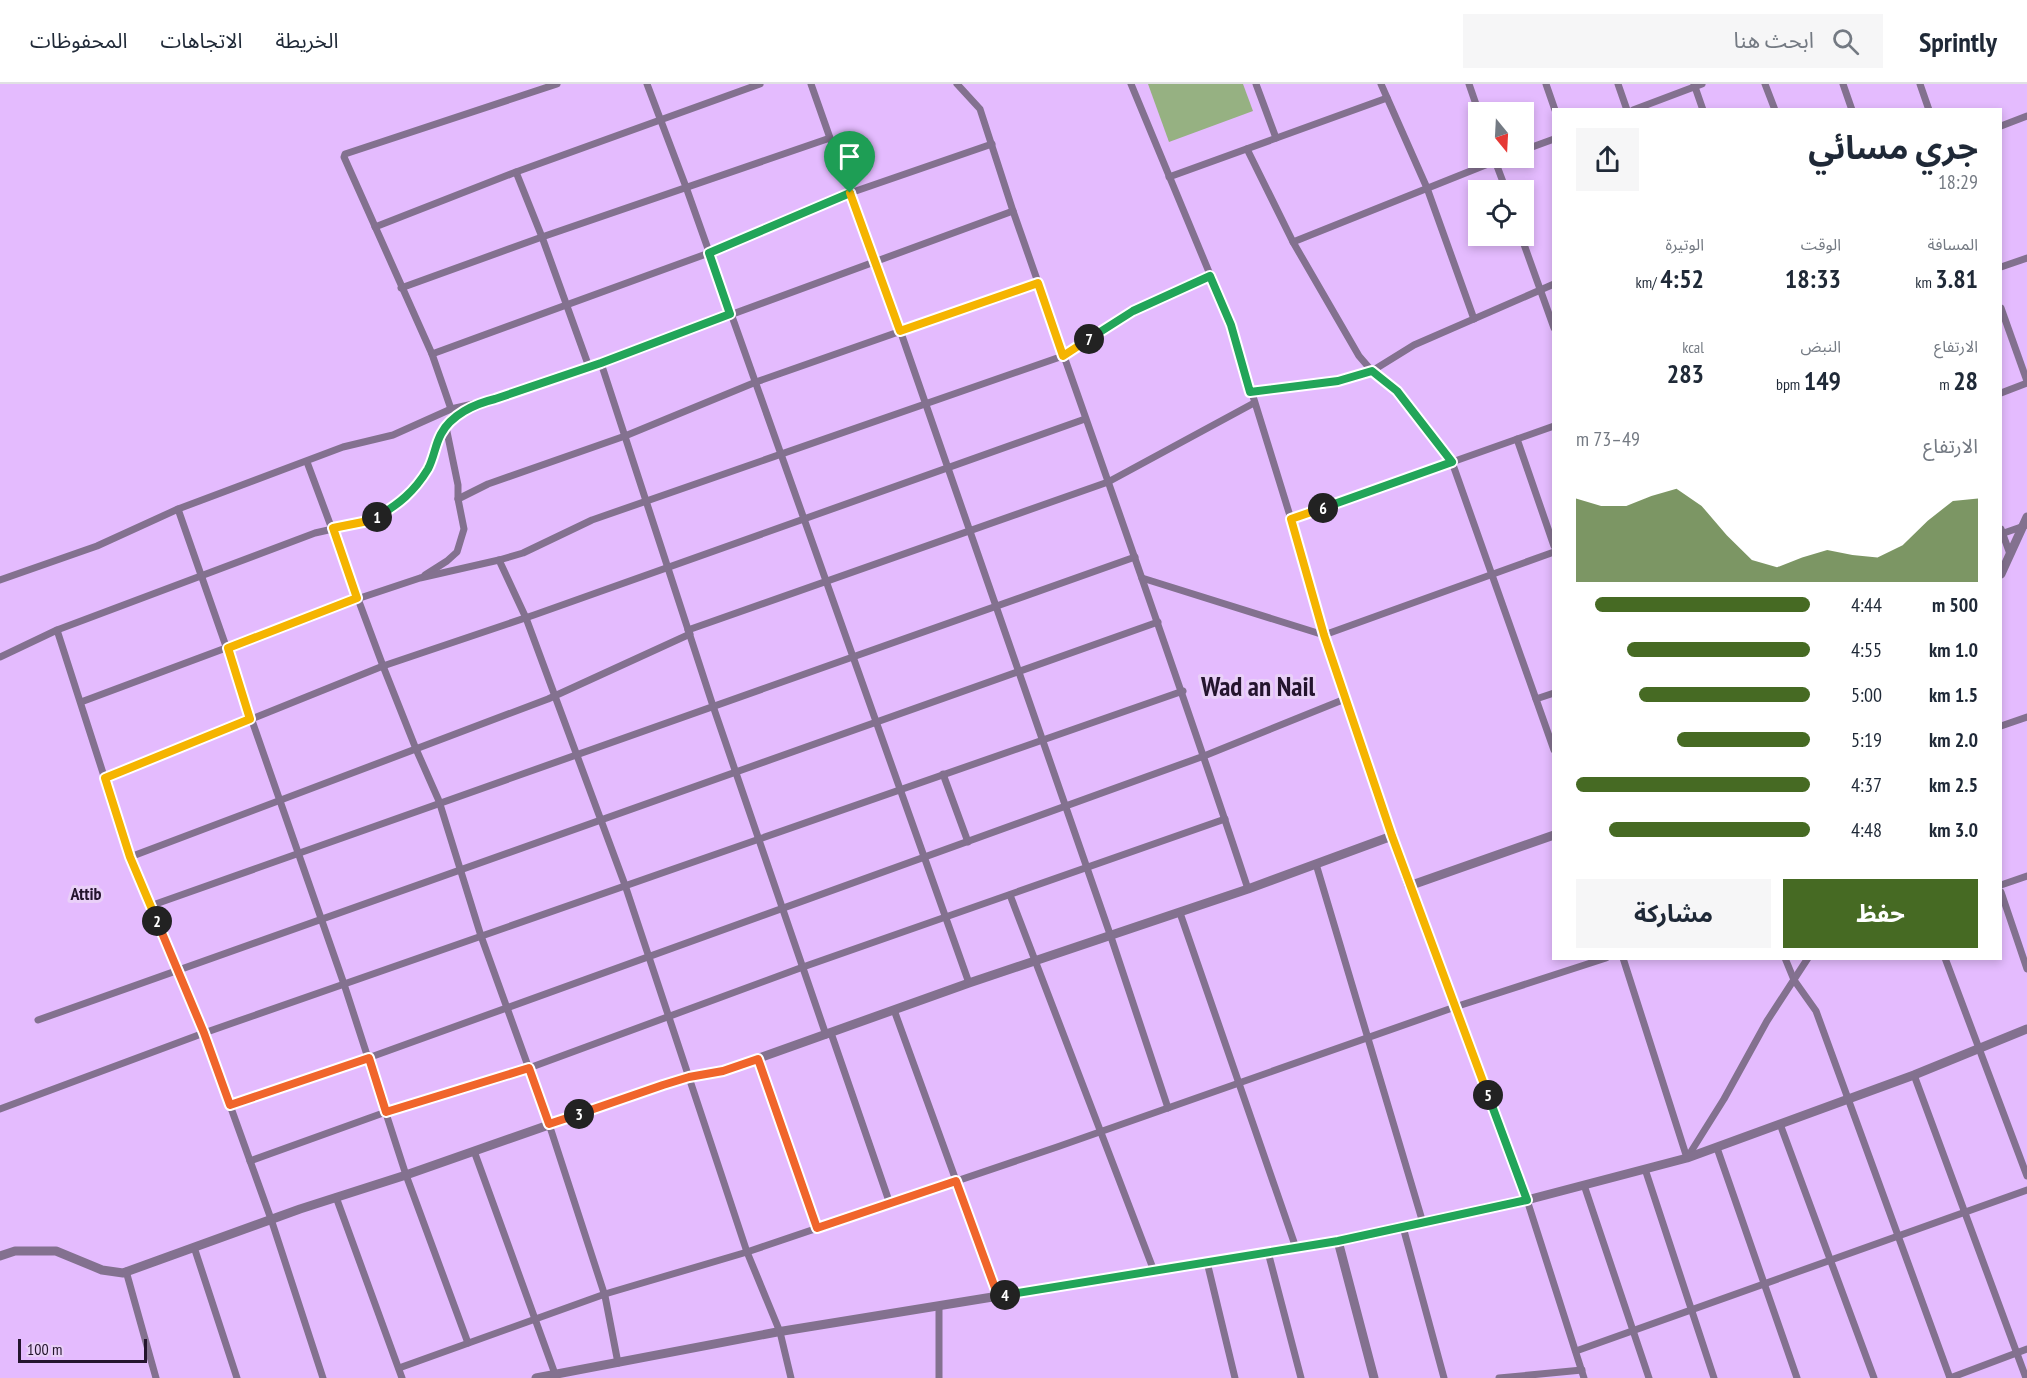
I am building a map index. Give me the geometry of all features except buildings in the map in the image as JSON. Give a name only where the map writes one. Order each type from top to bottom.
[{"type":"street","points":[[450,409],[432,354],[344,160],[345,154],[557,84]]},
{"type":"street","points":[[646,84],[756,382],[969,983]]},
{"type":"street","points":[[375,227],[516,172],[760,84]]},
{"type":"street","points":[[811,84],[876,261],[1111,937],[1168,1108]]},
{"type":"street","points":[[957,84],[980,109],[1063,356],[1183,691],[1248,889]]},
{"type":"street","points":[[1131,84],[1231,325],[1324,635],[1409,886],[1527,1200],[1583,1374],[1499,1378]]},
{"type":"street","points":[[1256,84],[1276,138]]},
{"type":"street","points":[[1381,84],[1427,188],[1474,319]]},
{"type":"street","points":[[1469,84],[1475,102]]},
{"type":"street","points":[[1546,84],[1554,108]]},
{"type":"street","points":[[1618,84],[1626,108]]},
{"type":"street","points":[[1765,84],[1774,108]]},
{"type":"street","points":[[1843,84],[1851,108]]},
{"type":"street","points":[[1920,84],[1928,108]]},
{"type":"street","points":[[1638,108],[1697,85],[1703,108]]},
{"type":"street","points":[[1169,177],[1387,98]]},
{"type":"street","points":[[2002,126],[2027,116]]},
{"type":"street","points":[[401,288],[830,138]]},
{"type":"street","points":[[1534,146],[1552,140]]},
{"type":"street","points":[[432,354],[709,253],[850,193],[992,144]]},
{"type":"street","points":[[1247,149],[1293,242],[1359,356],[1372,371],[1397,391],[1452,462],[1552,744]]},
{"type":"street","points":[[1293,242],[1474,168]]},
{"type":"street","points":[[516,172],[542,237],[588,367]]},
{"type":"street","points":[[0,580],[97,546],[178,509],[343,447],[393,435],[450,409],[495,399],[601,363],[1013,210]]},
{"type":"street","points":[[1525,246],[1552,322]]},
{"type":"street","points":[[2002,267],[2027,258]]},
{"type":"street","points":[[81,702],[357,598],[420,578],[523,553],[592,520],[647,503],[1063,356],[1133,311],[1210,276]]},
{"type":"street","points":[[458,499],[488,484],[625,436],[756,382],[1038,283]]},
{"type":"street","points":[[1250,392],[1338,381],[1372,371],[1414,345],[1552,285]]},
{"type":"street","points":[[2002,311],[2027,382],[2002,393]]},
{"type":"street","points":[[601,363],[713,706],[803,968],[890,1204]]},
{"type":"street","points":[[0,657],[57,630],[315,533],[373,520],[401,503],[429,468],[440,435],[446,427],[477,403]]},
{"type":"street","points":[[130,857],[555,695],[689,632],[826,581],[1108,482],[1254,403]]},
{"type":"street","points":[[105,778],[383,666],[668,568],[1085,418]]},
{"type":"street","points":[[420,578],[458,552],[464,530],[458,499],[458,485],[446,427]]},
{"type":"street","points":[[1291,519],[1552,427]]},
{"type":"street","points":[[1517,439],[1552,540]]},
{"type":"street","points":[[307,462],[383,666],[440,803],[482,936],[549,1124],[605,1294],[618,1363]]},
{"type":"street","points":[[178,509],[344,984],[406,1175],[468,1343]]},
{"type":"street","points":[[2002,572],[2025,526],[2027,517]]},
{"type":"street","points":[[2010,554],[2002,532],[2025,526]]},
{"type":"street","points":[[1142,578],[1324,635],[1552,553]]},
{"type":"street","points":[[150,906],[1135,557]]},
{"type":"street","points":[[498,560],[526,618],[626,885],[747,1252],[780,1332],[791,1378]]},
{"type":"street","points":[[38,1020],[1158,622]]},
{"type":"street","points":[[57,630],[130,857],[204,1033],[271,1219],[323,1378]]},
{"type":"street","points":[[0,1109],[204,1033],[1183,691]]},
{"type":"street","points":[[1536,699],[1552,694]]},
{"type":"street","points":[[230,1105],[369,1058],[1065,807],[1204,756],[1346,699]]},
{"type":"street","points":[[2002,726],[2027,717]]},
{"type":"street","points":[[944,774],[968,842]]},
{"type":"street","points":[[250,1161],[386,1112],[529,1068],[803,968],[1225,819]]},
{"type":"street","points":[[0,1256],[15,1251],[56,1251],[102,1270],[126,1271],[271,1219],[689,1077],[723,1071],[758,1059],[969,983],[1180,913],[1392,836]]},
{"type":"street","points":[[1409,886],[1552,837]]},
{"type":"street","points":[[1316,864],[1423,1223]]},
{"type":"street","points":[[2002,885],[2027,876]]},
{"type":"street","points":[[1010,895],[1154,1271]]},
{"type":"street","points":[[2002,895],[2027,969]]},
{"type":"street","points":[[1180,913],[1296,1248]]},
{"type":"street","points":[[399,1368],[605,1294],[747,1252],[890,1204],[1455,1007],[1600,960]]},
{"type":"street","points":[[1624,960],[1688,1158]]},
{"type":"street","points":[[1786,960],[1794,980],[1816,1011],[1950,1378],[2027,1349]]},
{"type":"street","points":[[1688,1158],[1767,1021],[1808,960]]},
{"type":"street","points":[[1946,960],[2027,1176]]},
{"type":"street","points":[[894,1010],[998,1296]]},
{"type":"street","points":[[536,1378],[780,1332],[1338,1241],[1527,1200],[1688,1158],[1914,1075],[2027,1029]]},
{"type":"street","points":[[758,1059],[817,1228]]},
{"type":"street","points":[[1914,1075],[2026,1378]]},
{"type":"street","points":[[1780,1124],[1874,1378]]},
{"type":"street","points":[[1717,1148],[1797,1378]]},
{"type":"street","points":[[474,1151],[555,1374]]},
{"type":"street","points":[[1645,1169],[1714,1378]]},
{"type":"street","points":[[1584,1185],[1649,1378]]},
{"type":"street","points":[[1576,1351],[2027,1190]]},
{"type":"street","points":[[336,1197],[402,1378]]},
{"type":"street","points":[[1403,1227],[1444,1378]]},
{"type":"street","points":[[1338,1241],[1374,1378]]},
{"type":"street","points":[[194,1247],[237,1378]]},
{"type":"street","points":[[1268,1252],[1301,1378]]},
{"type":"street","points":[[1207,1262],[1235,1378]]},
{"type":"street","points":[[126,1271],[156,1378]]},
{"type":"street","points":[[939,1306],[939,1378]]},
{"type":"green space","points":[[1148,84],[1243,84],[1253,111],[1169,142]]},
{"type":"district","name":"Wad an Nail","points":[[1258,687]]},
{"type":"district","name":"Attib","points":[[86,894]]},
{"type":"route","points":[[850,193],[900,331],[1038,283],[1063,356],[1133,311],[1210,276],[1231,325],[1250,392],[1338,381],[1372,371],[1397,391],[1452,462],[1291,519],[1324,635],[1409,886],[1527,1200],[1338,1241],[998,1296],[956,1181],[817,1228],[758,1059],[723,1071],[689,1077],[663,1085],[549,1124],[529,1068],[386,1112],[369,1058],[230,1105],[204,1033],[130,857],[105,778],[250,719],[228,648],[357,598],[333,528],[373,520],[401,503],[429,468],[440,435],[455,418],[477,403],[601,363],[730,314],[709,253],[850,193]]}]
